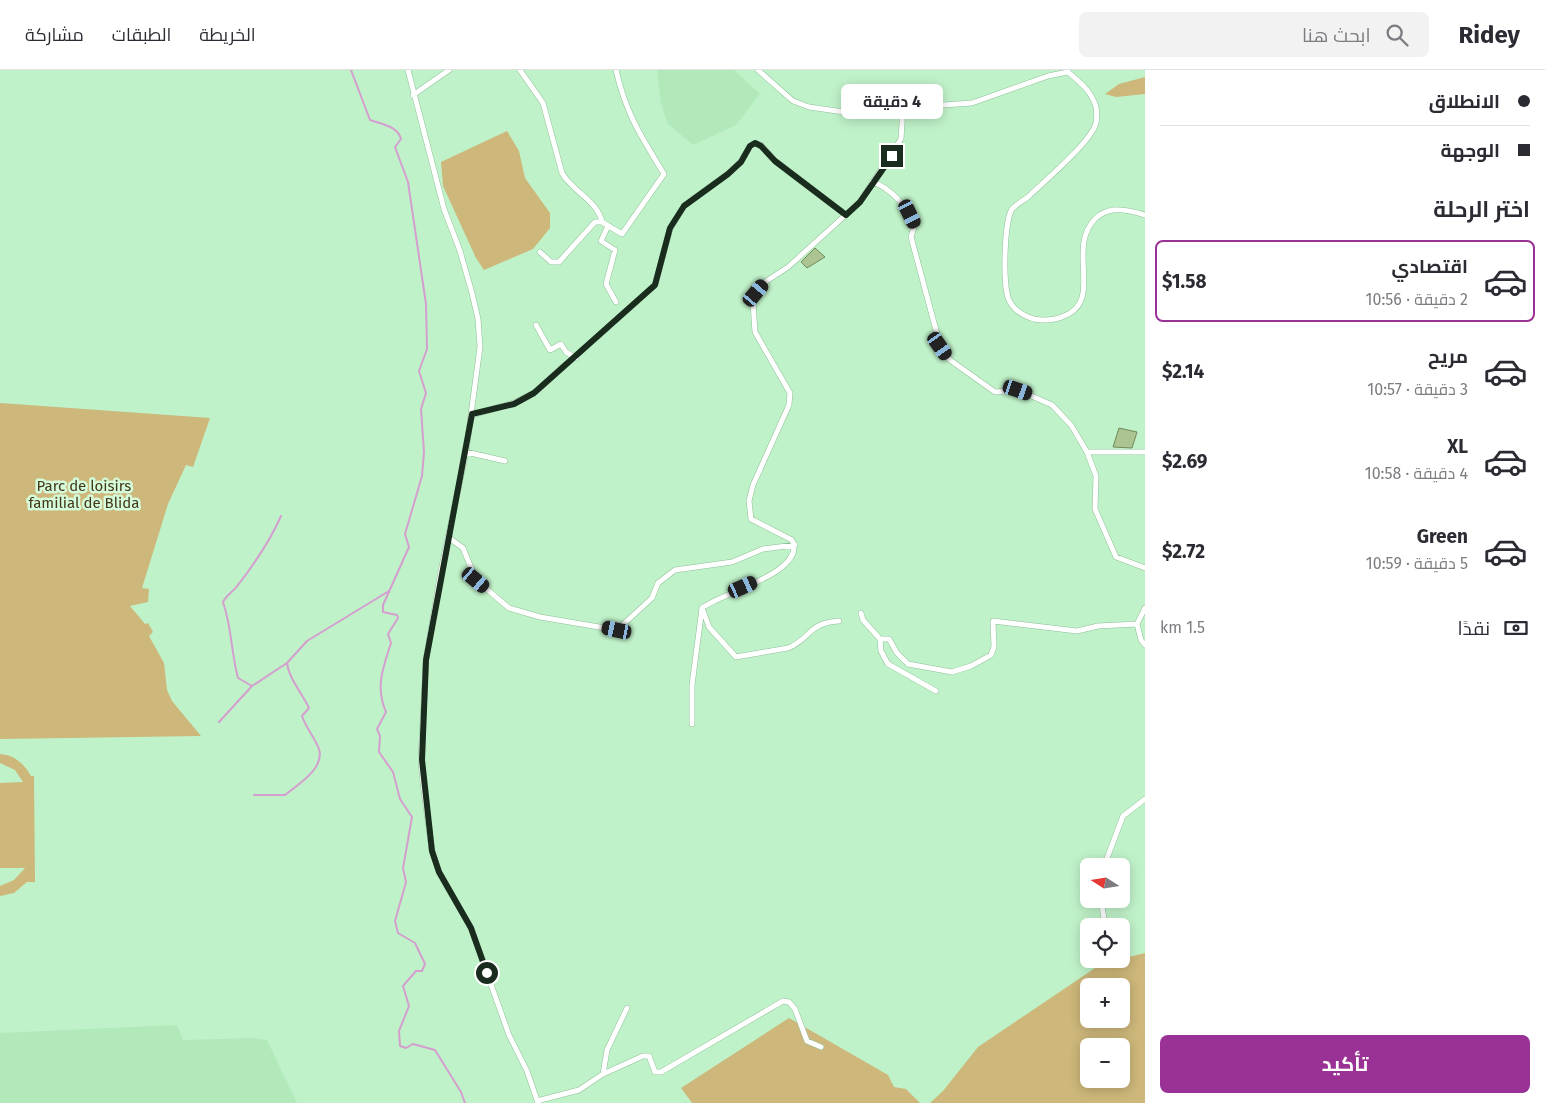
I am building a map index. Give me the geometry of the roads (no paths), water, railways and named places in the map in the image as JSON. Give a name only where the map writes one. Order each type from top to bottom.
[{"type":"street","points":[[408,70],[444,209],[460,251],[478,319],[480,347],[466,452],[448,537],[426,660],[422,760],[432,851],[439,872],[471,928],[509,1035],[527,1071],[538,1102],[579,1090],[603,1074],[643,1056],[649,1056],[655,1072],[662,1072],[783,1001],[789,1002],[795,1009],[807,1041],[821,1047]]},
{"type":"street","points":[[413,95],[449,70]]},
{"type":"street","points":[[520,70],[543,103],[562,173],[568,183],[600,214],[602,222]]},
{"type":"street","points":[[540,252],[551,262],[559,262],[595,222],[602,222],[622,234],[664,174],[631,120],[622,100],[616,70]]},
{"type":"street","points":[[758,70],[784,95],[810,107],[844,112],[972,103],[1048,76],[1070,71],[1087,88],[1096,107],[1096,126],[1082,143],[1011,210],[1007,228],[1005,292],[1010,302],[1022,314],[1038,320],[1060,318],[1069,315],[1076,308],[1084,290],[1082,244],[1088,226],[1103,212],[1121,209],[1145,215]]},
{"type":"street","points":[[702,608],[779,571],[793,556],[795,546],[792,540],[751,519],[749,501],[753,485],[789,405],[790,394],[755,332],[753,303],[756,293],[765,282],[788,267],[860,202],[901,139],[903,108]]},
{"type":"street","points":[[472,414],[514,404],[534,393],[576,358],[655,285],[670,228],[684,206],[728,174],[741,162],[750,146],[755,143],[761,146],[775,161],[846,215]]},
{"type":"street","points":[[872,182],[883,185],[910,214],[915,224],[911,237],[940,346],[950,360],[995,392],[1018,390],[1052,405],[1071,425],[1087,452],[1096,476],[1095,509],[1116,557],[1145,568]]},
{"type":"street","points":[[608,226],[601,241],[615,250],[606,284],[616,302]]},
{"type":"street","points":[[536,325],[550,350],[561,344],[566,352],[576,358]]},
{"type":"street","points":[[466,452],[505,461]]},
{"type":"street","points":[[1087,452],[1145,452]]},
{"type":"street","points":[[448,537],[463,548],[476,580],[509,608],[540,616],[617,630],[652,598],[658,583],[675,570],[732,562],[762,549],[795,546]]},
{"type":"street","points":[[702,608],[709,627],[736,657],[794,646],[820,624],[839,621]]},
{"type":"street","points":[[692,724],[693,671],[702,608]]},
{"type":"street","points":[[1145,608],[1137,624],[1141,640],[1145,645]]},
{"type":"street","points":[[860,613],[863,620],[880,639],[880,651],[888,664],[936,691]]},
{"type":"street","points":[[880,639],[889,639],[897,653],[908,664],[952,672],[971,666],[992,654],[994,647],[994,621],[1076,631],[1098,626],[1137,624]]},
{"type":"street","points":[[1107,858],[1124,816],[1145,799]]},
{"type":"street","points":[[603,1074],[607,1050],[627,1008]]},
{"type":"waterway","points":[[351,70],[370,120],[393,128],[401,139],[395,147],[408,182],[426,304],[427,349],[419,371],[426,393],[421,409],[424,452],[422,476],[405,534],[409,547],[383,605],[383,612],[397,615],[398,618],[388,634],[391,643],[381,678],[381,694],[386,712],[377,729],[380,736],[379,752],[393,772],[400,799],[412,817],[403,868],[406,882],[395,921],[398,933],[415,943],[425,964],[422,971],[416,971],[403,986],[409,1006],[399,1031],[400,1046],[406,1048],[413,1044],[435,1050],[461,1092],[465,1103]]},
{"type":"waterway","points":[[252,686],[238,678],[223,602],[256,560],[281,516]]},
{"type":"waterway","points":[[219,722],[252,686],[287,663],[307,641],[389,591]]},
{"type":"waterway","points":[[254,795],[285,795],[309,776],[318,763],[320,756],[319,749],[302,716],[309,708],[293,680],[287,663]]},
{"type":"park label","name":"Parc de loisirs familial de Blida","points":[[84,494]]}]
